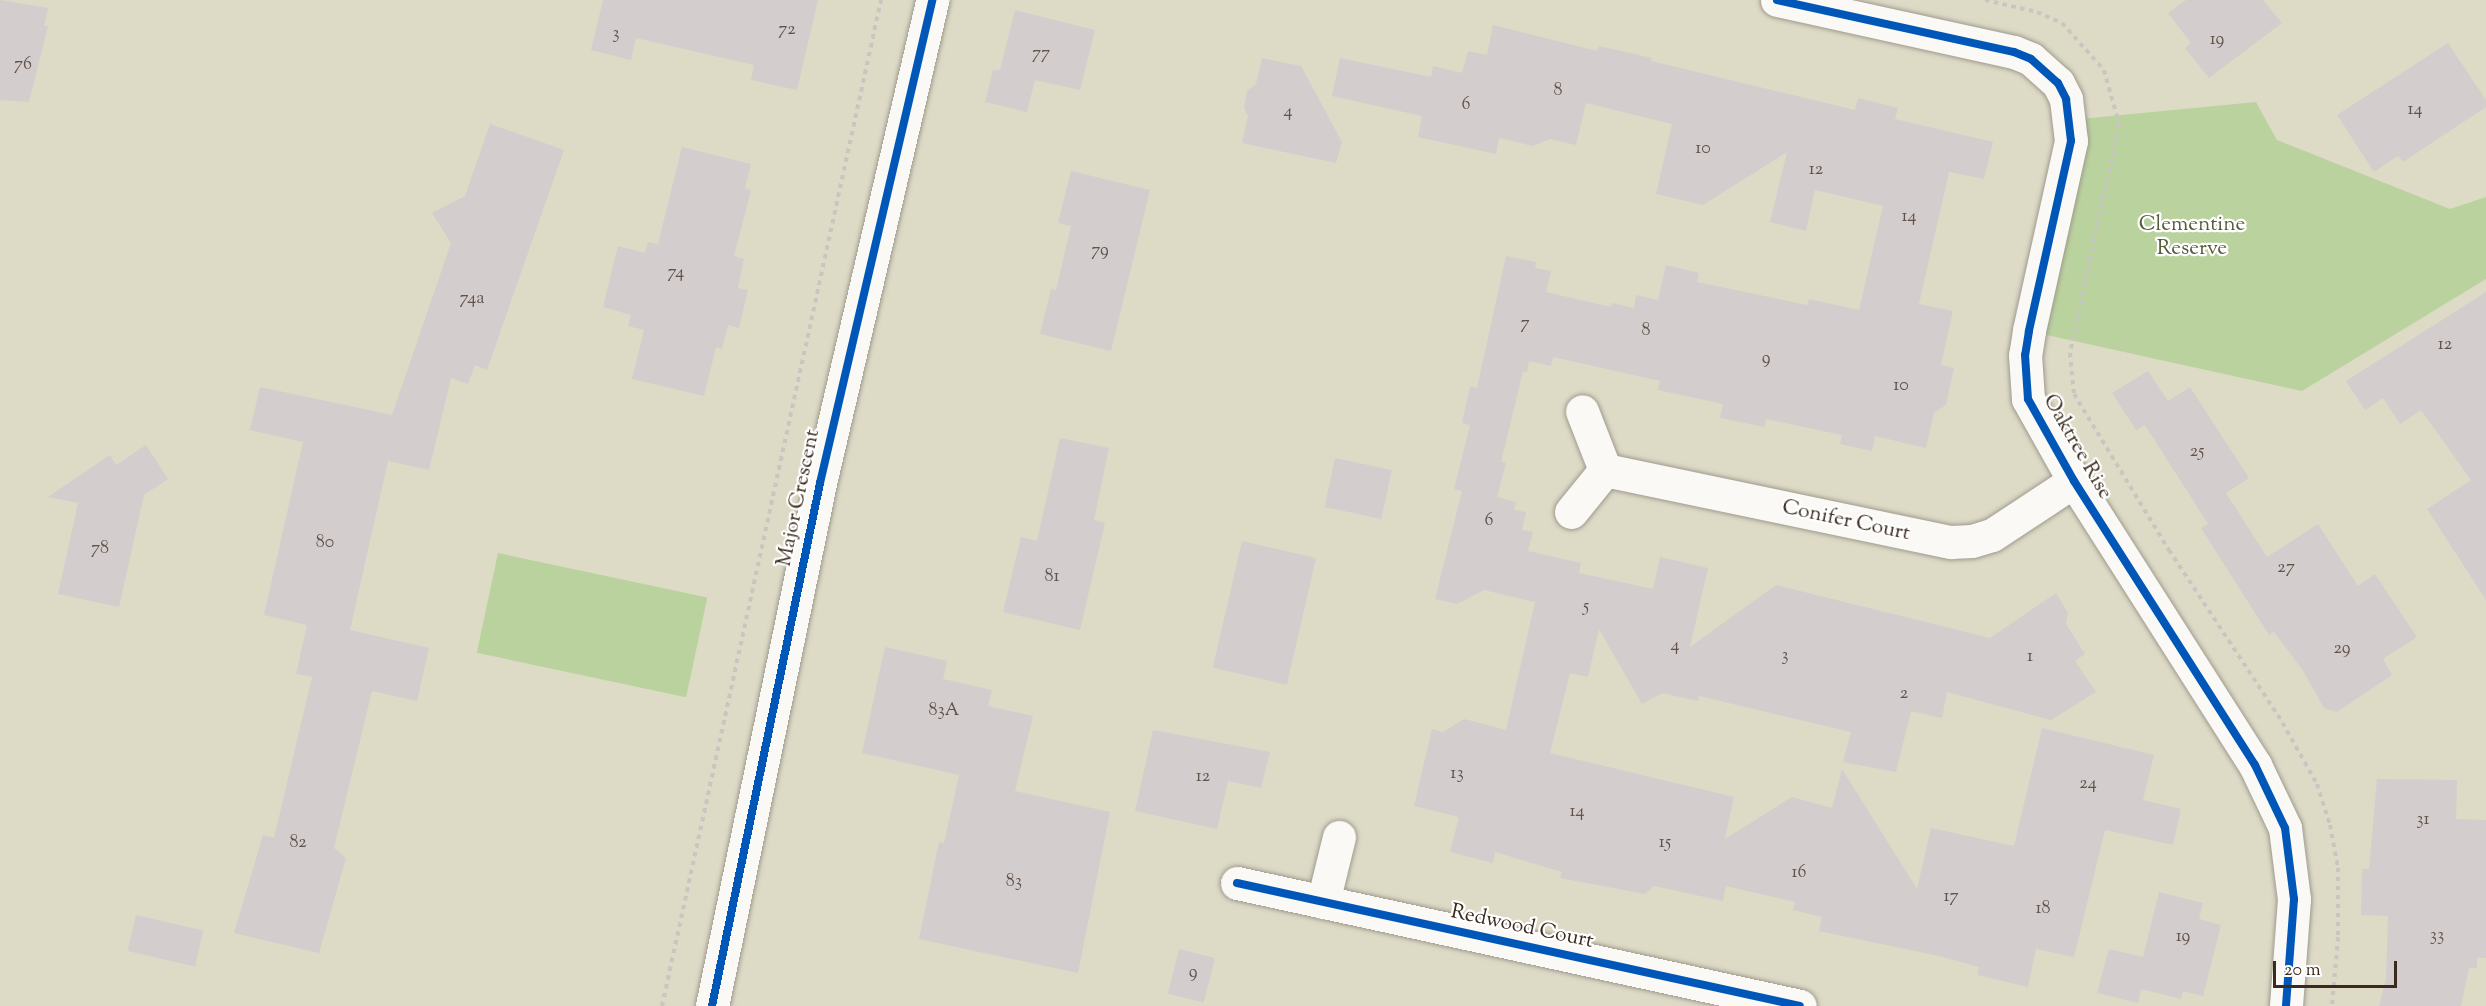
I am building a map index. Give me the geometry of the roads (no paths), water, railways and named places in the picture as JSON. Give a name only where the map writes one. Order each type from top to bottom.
[{"type":"street","name":"Major Crescent","points":[[712,1006],[820,483],[932,0]]},
{"type":"street","name":"Oaktree Rise","points":[[1778,0],[2014,52],[2031,59],[2058,83],[2066,99],[2071,141],[2029,331],[2025,375],[2028,399],[2037,419],[2074,481],[2255,765],[2285,828],[2294,899],[2286,1006]]},
{"type":"street","points":[[1571,512],[1605,470],[1582,411]]},
{"type":"street","name":"Conifer Court","points":[[1605,470],[1951,542],[1992,535],[2074,481]]},
{"type":"street","points":[[1323,902],[1340,837]]},
{"type":"street","name":"Redwood Court","points":[[1237,883],[1800,1006]]},
{"type":"park label","name":"Clementine Reserve","points":[[2192,237]]}]
